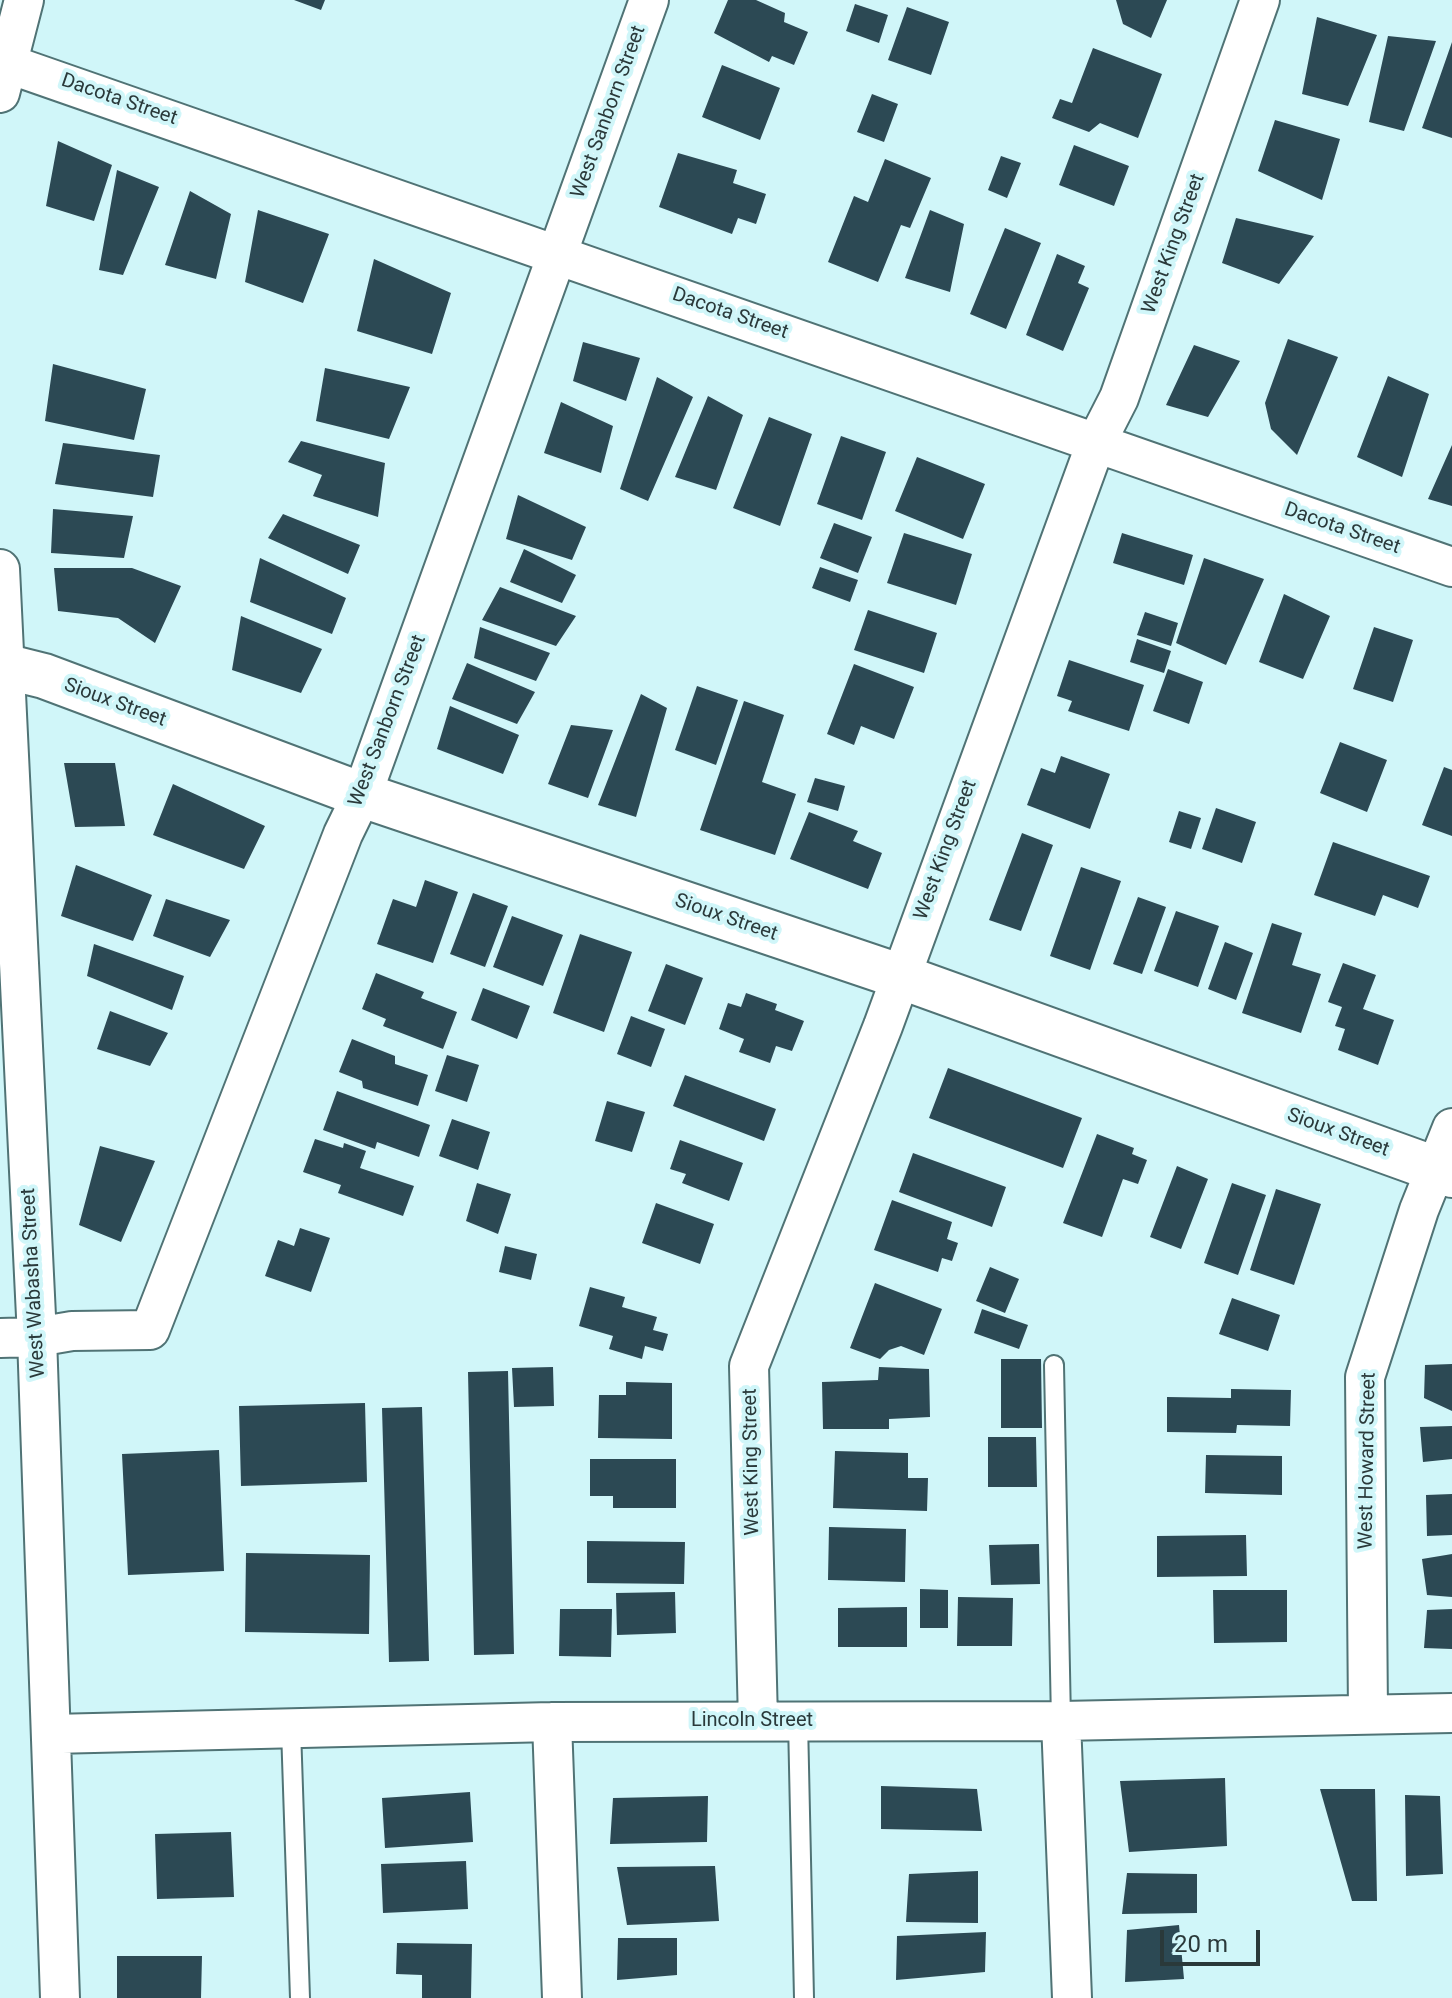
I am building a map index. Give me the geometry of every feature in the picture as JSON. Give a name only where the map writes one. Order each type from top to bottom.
[{"type":"street","points":[[3,72],[24,0]]},
{"type":"street","name":"West Sanborn Street","points":[[37,1337],[72,1331],[150,1330],[343,834],[362,795],[649,0]]},
{"type":"street","name":"West King Street","points":[[758,1721],[749,1366],[883,1026],[1096,443],[1119,398],[1260,0]]},
{"type":"street","name":"Dacota Street","points":[[3,72],[559,254],[1452,567]]},
{"type":"street","name":"West Wabasha Street","points":[[0,569],[37,1337],[60,1998]]},
{"type":"street","name":"Sioux Street","points":[[3,665],[362,795],[899,976],[1444,1172]]},
{"type":"street","name":"West Howard Street","points":[[1368,1712],[1365,1377],[1444,1172],[1452,1128]]},
{"type":"street","points":[[0,1338],[37,1337]]},
{"type":"street","name":"Lincoln Street","points":[[52,1734],[552,1722],[1061,1721],[1368,1712],[1452,1713]]},
{"type":"street","points":[[1061,1721],[1072,1998]]},
{"type":"street","points":[[552,1722],[562,1998]]},
{"type":"lane","points":[[1054,1365],[1061,1721]]},
{"type":"lane","points":[[798,1721],[804,1998]]},
{"type":"lane","points":[[291,1729],[300,1998]]},
{"type":"building","points":[[294,0],[325,0],[321,10]]},
{"type":"building","points":[[728,0],[756,0],[785,13],[784,22],[808,32],[794,65],[772,56],[769,62],[714,33]]},
{"type":"building","points":[[1116,0],[1167,0],[1151,38],[1123,24]]},
{"type":"building","points":[[855,4],[888,15],[879,43],[846,31]]},
{"type":"building","points":[[907,7],[949,22],[931,75],[888,60]]},
{"type":"building","points":[[1317,17],[1377,35],[1348,106],[1302,94]]},
{"type":"building","points":[[1388,36],[1436,41],[1404,131],[1369,122]]},
{"type":"building","points":[[1452,42],[1452,138],[1422,128]]},
{"type":"building","points":[[1093,48],[1162,74],[1138,138],[1100,123],[1089,132],[1052,118],[1060,99],[1072,103]]},
{"type":"building","points":[[722,65],[780,88],[760,140],[702,117]]},
{"type":"building","points":[[872,94],[898,104],[884,142],[857,132]]},
{"type":"building","points":[[1275,120],[1340,139],[1322,200],[1258,171]]},
{"type":"building","points":[[58,141],[112,165],[94,221],[46,206]]},
{"type":"building","points":[[1074,145],[1129,166],[1114,206],[1059,185]]},
{"type":"building","points":[[678,153],[737,170],[733,183],[766,194],[756,224],[738,218],[732,234],[659,207]]},
{"type":"building","points":[[1001,156],[1021,163],[1007,198],[988,190]]},
{"type":"building","points":[[885,159],[931,178],[910,228],[901,225],[878,282],[828,262],[854,196],[868,202]]},
{"type":"building","points":[[117,170],[159,187],[123,275],[99,270]]},
{"type":"building","points":[[190,191],[231,214],[216,279],[165,265]]},
{"type":"building","points":[[258,210],[329,234],[303,303],[245,282]]},
{"type":"building","points":[[930,210],[964,224],[950,292],[905,278]]},
{"type":"building","points":[[1236,218],[1314,236],[1279,284],[1222,263]]},
{"type":"building","points":[[1005,228],[1041,243],[1006,329],[970,314]]},
{"type":"building","points":[[1057,254],[1085,266],[1078,283],[1089,288],[1063,351],[1026,335]]},
{"type":"building","points":[[374,259],[451,293],[432,354],[357,331]]},
{"type":"building","points":[[1288,339],[1338,357],[1297,455],[1271,429],[1265,403]]},
{"type":"building","points":[[583,342],[640,358],[626,401],[573,381]]},
{"type":"building","points":[[1194,345],[1240,361],[1208,417],[1166,405]]},
{"type":"building","points":[[53,364],[146,389],[134,440],[45,421]]},
{"type":"building","points":[[325,368],[410,387],[389,439],[316,421]]},
{"type":"building","points":[[1388,376],[1429,394],[1402,477],[1357,457]]},
{"type":"building","points":[[657,377],[693,397],[648,501],[620,489]]},
{"type":"building","points":[[708,396],[743,415],[716,490],[675,477]]},
{"type":"building","points":[[561,402],[613,426],[601,473],[544,453]]},
{"type":"building","points":[[769,417],[812,434],[780,526],[733,508]]},
{"type":"building","points":[[841,436],[886,452],[862,520],[817,504]]},
{"type":"building","points":[[301,441],[385,463],[378,517],[313,496],[322,475],[288,462]]},
{"type":"building","points":[[63,443],[160,455],[153,497],[55,484]]},
{"type":"building","points":[[1452,445],[1452,506],[1428,499]]},
{"type":"building","points":[[917,457],[985,484],[963,539],[895,511]]},
{"type":"building","points":[[518,495],[586,527],[572,560],[506,539]]},
{"type":"building","points":[[53,509],[133,516],[124,558],[51,553]]},
{"type":"building","points":[[283,514],[360,545],[348,574],[268,538]]},
{"type":"building","points":[[834,523],[872,537],[858,573],[820,558]]},
{"type":"building","points":[[904,533],[972,554],[956,605],[887,583]]},
{"type":"building","points":[[1122,533],[1193,555],[1184,585],[1113,563]]},
{"type":"building","points":[[524,549],[576,575],[562,603],[510,582]]},
{"type":"building","points":[[260,558],[346,598],[332,634],[250,602]]},
{"type":"building","points":[[1204,558],[1264,579],[1226,665],[1176,643]]},
{"type":"building","points":[[820,567],[858,580],[850,602],[812,588]]},
{"type":"building","points":[[54,568],[132,568],[181,586],[155,643],[118,618],[58,611]]},
{"type":"building","points":[[500,587],[576,616],[556,646],[482,620]]},
{"type":"building","points":[[1284,594],[1330,616],[1303,679],[1259,662]]},
{"type":"building","points":[[868,610],[937,633],[924,673],[854,650]]},
{"type":"building","points":[[1145,612],[1178,623],[1171,646],[1137,635]]},
{"type":"building","points":[[241,616],[322,649],[301,693],[232,670]]},
{"type":"building","points":[[480,627],[550,653],[536,681],[474,658]]},
{"type":"building","points":[[1374,627],[1413,640],[1393,702],[1353,689]]},
{"type":"building","points":[[1137,639],[1171,651],[1164,673],[1130,662]]},
{"type":"building","points":[[1069,660],[1144,685],[1129,731],[1068,711],[1072,701],[1057,696]]},
{"type":"building","points":[[467,663],[535,692],[517,724],[452,699]]},
{"type":"building","points":[[854,664],[914,687],[894,739],[861,726],[854,745],[827,734]]},
{"type":"building","points":[[1168,669],[1203,682],[1189,724],[1153,711]]},
{"type":"building","points":[[697,686],[738,700],[716,765],[675,750]]},
{"type":"building","points":[[641,694],[667,708],[636,817],[598,805]]},
{"type":"building","points":[[744,701],[784,715],[762,782],[796,794],[775,855],[700,830]]},
{"type":"building","points":[[450,706],[519,735],[503,774],[437,749]]},
{"type":"building","points":[[571,725],[613,730],[588,798],[548,784]]},
{"type":"building","points":[[1340,742],[1387,760],[1367,812],[1320,793]]},
{"type":"building","points":[[1061,756],[1110,774],[1090,829],[1027,805],[1041,768],[1055,773]]},
{"type":"building","points":[[64,763],[115,763],[125,826],[75,827]]},
{"type":"building","points":[[1444,767],[1452,770],[1452,836],[1422,825]]},
{"type":"building","points":[[815,778],[845,786],[838,811],[807,802]]},
{"type":"building","points":[[173,784],[265,826],[244,869],[153,835]]},
{"type":"building","points":[[1216,808],[1256,822],[1242,863],[1202,849]]},
{"type":"building","points":[[1179,811],[1201,818],[1191,849],[1169,842]]},
{"type":"building","points":[[809,812],[858,831],[853,841],[882,853],[868,889],[790,859]]},
{"type":"building","points":[[1022,833],[1053,845],[1021,931],[989,920]]},
{"type":"building","points":[[1333,842],[1430,876],[1418,908],[1383,895],[1375,916],[1314,895]]},
{"type":"building","points":[[76,865],[152,895],[133,941],[61,916]]},
{"type":"building","points":[[1081,867],[1121,881],[1090,970],[1050,956]]},
{"type":"building","points":[[425,880],[458,892],[433,963],[377,944],[393,899],[416,907]]},
{"type":"building","points":[[473,893],[508,906],[485,967],[450,954]]},
{"type":"building","points":[[1138,897],[1166,907],[1142,974],[1113,964]]},
{"type":"building","points":[[166,899],[230,920],[210,957],[153,936]]},
{"type":"building","points":[[1176,911],[1219,926],[1198,987],[1154,971]]},
{"type":"building","points":[[512,916],[563,935],[543,986],[493,967]]},
{"type":"building","points":[[1272,923],[1302,933],[1292,965],[1321,974],[1301,1033],[1242,1013]]},
{"type":"building","points":[[580,934],[632,952],[604,1032],[553,1013]]},
{"type":"building","points":[[1225,942],[1253,953],[1236,1000],[1208,989]]},
{"type":"building","points":[[94,944],[184,976],[172,1010],[87,976]]},
{"type":"building","points":[[1343,963],[1376,975],[1363,1009],[1394,1020],[1378,1065],[1338,1050],[1345,1029],[1335,1026],[1342,1007],[1328,1002]]},
{"type":"building","points":[[666,964],[703,978],[685,1025],[648,1011]]},
{"type":"building","points":[[376,973],[424,992],[421,998],[457,1012],[443,1049],[383,1026],[386,1019],[362,1009]]},
{"type":"building","points":[[483,988],[530,1006],[517,1039],[471,1020]]},
{"type":"building","points":[[746,993],[777,1004],[775,1010],[804,1021],[792,1051],[776,1046],[770,1063],[739,1052],[744,1039],[719,1029],[728,1003],[741,1007]]},
{"type":"building","points":[[110,1011],[168,1033],[150,1066],[97,1049]]},
{"type":"building","points":[[631,1016],[665,1029],[651,1067],[617,1054]]},
{"type":"building","points":[[352,1039],[395,1056],[395,1064],[428,1075],[418,1106],[363,1088],[362,1081],[339,1072]]},
{"type":"building","points":[[447,1055],[479,1065],[467,1102],[435,1091]]},
{"type":"building","points":[[948,1068],[1082,1118],[1063,1168],[929,1118]]},
{"type":"building","points":[[685,1075],[776,1109],[764,1141],[673,1106]]},
{"type":"building","points":[[337,1091],[430,1125],[419,1157],[377,1142],[375,1149],[323,1130]]},
{"type":"building","points":[[607,1101],[645,1112],[632,1152],[595,1141]]},
{"type":"building","points":[[452,1119],[490,1132],[478,1170],[439,1156]]},
{"type":"building","points":[[1097,1134],[1134,1148],[1132,1154],[1147,1160],[1138,1184],[1123,1179],[1102,1237],[1063,1223]]},
{"type":"building","points":[[315,1139],[343,1148],[344,1143],[366,1151],[360,1168],[414,1186],[403,1216],[338,1193],[341,1185],[303,1172]]},
{"type":"building","points":[[680,1140],[743,1163],[729,1201],[682,1183],[686,1174],[670,1169]]},
{"type":"building","points":[[100,1146],[155,1161],[121,1242],[79,1225]]},
{"type":"building","points":[[913,1153],[1006,1187],[992,1227],[899,1192]]},
{"type":"building","points":[[1177,1166],[1208,1179],[1181,1249],[1150,1237]]},
{"type":"building","points":[[477,1183],[511,1194],[498,1234],[466,1221]]},
{"type":"building","points":[[1232,1183],[1266,1195],[1238,1275],[1204,1263]]},
{"type":"building","points":[[1276,1189],[1321,1204],[1294,1285],[1250,1270]]},
{"type":"building","points":[[892,1200],[952,1222],[947,1239],[958,1243],[952,1261],[942,1258],[938,1272],[874,1250]]},
{"type":"building","points":[[656,1203],[714,1224],[700,1264],[642,1243]]},
{"type":"building","points":[[300,1228],[330,1238],[311,1292],[265,1276],[278,1240],[294,1246]]},
{"type":"building","points":[[505,1246],[537,1254],[531,1280],[499,1272]]},
{"type":"building","points":[[990,1267],[1019,1279],[1005,1313],[976,1301]]},
{"type":"building","points":[[875,1283],[942,1309],[924,1355],[901,1346],[889,1350],[880,1359],[850,1348]]},
{"type":"building","points":[[590,1287],[625,1297],[622,1307],[657,1317],[653,1330],[668,1334],[663,1351],[645,1346],[642,1359],[609,1349],[613,1336],[579,1326]]},
{"type":"building","points":[[1232,1298],[1280,1315],[1268,1351],[1219,1334]]},
{"type":"building","points":[[982,1309],[1028,1325],[1019,1349],[974,1333]]},
{"type":"building","points":[[1001,1359],[1041,1359],[1042,1428],[1001,1428]]},
{"type":"building","points":[[1452,1364],[1452,1411],[1424,1398],[1425,1365]]},
{"type":"building","points":[[553,1367],[554,1406],[514,1407],[512,1368]]},
{"type":"building","points":[[879,1367],[929,1369],[930,1417],[889,1419],[889,1429],[823,1429],[822,1382],[878,1380]]},
{"type":"building","points":[[508,1371],[514,1654],[474,1655],[468,1372]]},
{"type":"building","points":[[626,1382],[672,1383],[672,1439],[598,1438],[599,1395],[626,1395]]},
{"type":"building","points":[[1231,1389],[1291,1390],[1290,1426],[1237,1425],[1236,1433],[1167,1432],[1167,1397],[1231,1398]]},
{"type":"building","points":[[365,1403],[367,1482],[241,1486],[239,1406]]},
{"type":"building","points":[[422,1407],[429,1661],[389,1662],[382,1408]]},
{"type":"building","points":[[1452,1426],[1452,1459],[1423,1462],[1420,1427]]},
{"type":"building","points":[[988,1437],[1036,1437],[1037,1487],[988,1487]]},
{"type":"building","points":[[219,1450],[224,1571],[128,1575],[122,1454]]},
{"type":"building","points":[[835,1451],[908,1453],[908,1478],[928,1478],[927,1511],[833,1508]]},
{"type":"building","points":[[1206,1455],[1282,1456],[1282,1495],[1205,1493]]},
{"type":"building","points":[[590,1459],[676,1459],[676,1508],[613,1508],[613,1496],[590,1496]]},
{"type":"building","points":[[1452,1494],[1452,1535],[1427,1536],[1426,1495]]},
{"type":"building","points":[[829,1527],[906,1529],[905,1582],[828,1580]]},
{"type":"building","points":[[1246,1535],[1247,1576],[1157,1577],[1157,1536]]},
{"type":"building","points":[[587,1541],[685,1542],[684,1584],[587,1583]]},
{"type":"building","points":[[1039,1544],[1040,1584],[991,1585],[989,1545]]},
{"type":"building","points":[[246,1553],[370,1555],[369,1634],[245,1632]]},
{"type":"building","points":[[1452,1554],[1452,1597],[1427,1595],[1422,1559]]},
{"type":"building","points":[[920,1589],[948,1590],[948,1628],[920,1628]]},
{"type":"building","points":[[1213,1590],[1287,1590],[1287,1642],[1214,1643]]},
{"type":"building","points":[[675,1592],[676,1633],[617,1635],[616,1593]]},
{"type":"building","points":[[958,1597],[1013,1598],[1012,1646],[957,1646]]},
{"type":"building","points":[[907,1607],[907,1647],[838,1647],[838,1608]]},
{"type":"building","points":[[560,1609],[612,1609],[611,1657],[559,1656]]},
{"type":"building","points":[[1452,1609],[1452,1649],[1424,1648],[1427,1610]]},
{"type":"building","points":[[1225,1778],[1227,1846],[1129,1852],[1120,1781]]},
{"type":"building","points":[[881,1786],[977,1789],[982,1831],[881,1829]]},
{"type":"building","points":[[1320,1789],[1375,1789],[1377,1901],[1352,1901]]},
{"type":"building","points":[[470,1792],[473,1842],[385,1848],[382,1798]]},
{"type":"building","points":[[1405,1795],[1440,1796],[1443,1874],[1406,1876]]},
{"type":"building","points":[[708,1796],[707,1842],[610,1844],[613,1798]]},
{"type":"building","points":[[231,1832],[234,1897],[157,1899],[155,1834]]},
{"type":"building","points":[[466,1861],[468,1909],[383,1913],[381,1864]]},
{"type":"building","points":[[715,1866],[719,1921],[627,1925],[617,1867]]},
{"type":"building","points":[[978,1871],[978,1923],[906,1922],[909,1874]]},
{"type":"building","points":[[1127,1873],[1197,1874],[1197,1913],[1122,1914]]},
{"type":"building","points":[[1179,1925],[1184,1979],[1125,1982],[1127,1930]]},
{"type":"building","points":[[986,1932],[985,1972],[896,1980],[897,1936]]},
{"type":"building","points":[[618,1938],[677,1938],[677,1975],[617,1980]]},
{"type":"building","points":[[397,1943],[472,1944],[471,1998],[422,1998],[422,1975],[396,1974]]},
{"type":"building","points":[[117,1956],[202,1956],[201,1998],[117,1998]]}]
